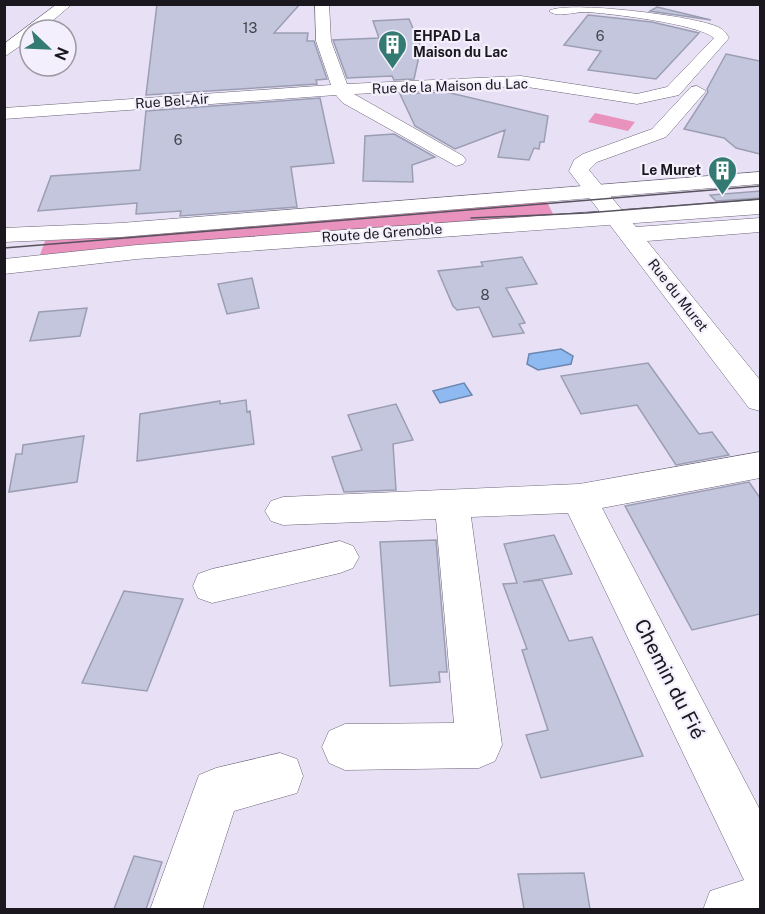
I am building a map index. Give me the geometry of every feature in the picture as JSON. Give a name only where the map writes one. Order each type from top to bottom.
[{"type":"street","points":[[48,18],[66,4]]},
{"type":"street","points":[[322,4],[320,27],[323,47],[339,90],[349,99],[456,160]]},
{"type":"street","name":"Rue de la Maison du Lac","points":[[339,90],[521,81],[637,99],[652,97],[673,91],[722,38],[717,32],[707,28],[601,6],[564,5],[556,11]]},
{"type":"street","points":[[4,52],[18,42]]},
{"type":"street","name":"Rue Bel-Air","points":[[4,114],[339,90]]},
{"type":"street","name":"Rue du Muret","points":[[697,91],[659,134],[590,158],[581,164],[579,171],[760,398]]},
{"type":"street","name":"Route de Grenoble","points":[[4,235],[121,230],[760,178]]},
{"type":"street","name":"Route de Grenoble","points":[[4,267],[136,252],[464,227],[622,227],[760,207]]},
{"type":"street","points":[[622,227],[760,225]]},
{"type":"street","points":[[283,511],[579,498],[760,465]]},
{"type":"street","name":"Chemin du Fié","points":[[579,498],[760,861]]},
{"type":"street","points":[[345,747],[478,745],[452,505]]},
{"type":"street","points":[[212,586],[340,557]]},
{"type":"street","points":[[176,909],[216,792],[280,776]]},
{"type":"street","points":[[729,909],[760,901]]},
{"type":"shaded area","points":[[595,113],[635,122],[628,131],[588,122]]},
{"type":"shaded area","points":[[546,200],[555,218],[40,255],[45,241]]},
{"type":"water","points":[[561,349],[573,356],[571,364],[538,370],[527,364],[529,354]]},
{"type":"water","points":[[464,383],[472,395],[440,403],[433,391]]},
{"type":"building","points":[[157,4],[300,4],[274,33],[308,33],[307,41],[314,41],[327,79],[316,80],[317,84],[146,95]]},
{"type":"building","points":[[657,7],[711,20],[650,11]]},
{"type":"building","points":[[588,15],[652,22],[699,33],[656,79],[588,70],[601,51],[564,45]]},
{"type":"building","points":[[409,19],[421,47],[414,79],[394,80],[392,76],[347,78],[333,40],[379,38],[373,21]]},
{"type":"building","points":[[726,54],[760,61],[760,154],[736,148],[724,138],[684,129],[708,92],[707,89]]},
{"type":"building","points":[[446,92],[548,116],[544,142],[540,142],[539,149],[534,148],[529,160],[498,157],[505,130],[455,149],[415,126],[400,94]]},
{"type":"building","points":[[320,98],[334,163],[291,167],[297,207],[180,216],[181,211],[136,214],[137,203],[38,211],[51,176],[140,170],[146,111]]},
{"type":"building","points":[[394,134],[435,157],[412,165],[413,182],[363,181],[365,136]]},
{"type":"building","points":[[760,191],[760,198],[716,201],[710,195]]},
{"type":"building","points":[[522,257],[537,284],[506,288],[525,323],[519,324],[524,333],[493,337],[479,307],[457,310],[453,306],[438,271],[483,266],[481,262]]},
{"type":"building","points":[[252,278],[259,308],[227,314],[218,284]]},
{"type":"building","points":[[87,308],[80,336],[30,341],[39,312]]},
{"type":"building","points":[[648,363],[699,434],[712,432],[729,455],[676,465],[637,405],[581,414],[561,376]]},
{"type":"building","points":[[246,400],[247,412],[250,411],[254,444],[137,461],[140,414],[220,401],[220,404]]},
{"type":"building","points":[[396,404],[413,440],[393,444],[396,490],[344,492],[332,457],[362,450],[348,415]]},
{"type":"building","points":[[84,436],[77,482],[9,492],[16,454],[22,454],[23,445]]},
{"type":"building","points":[[749,482],[760,498],[760,614],[692,630],[625,506]]},
{"type":"building","points":[[554,535],[572,574],[523,582],[542,580],[569,641],[592,637],[643,756],[541,778],[526,735],[548,730],[522,650],[527,649],[503,584],[517,583],[504,544]]},
{"type":"building","points":[[436,540],[447,672],[439,672],[440,682],[390,686],[380,542]]},
{"type":"building","points":[[124,591],[183,599],[147,691],[82,683]]},
{"type":"building","points":[[134,856],[162,862],[146,909],[114,909]]},
{"type":"building","points":[[584,873],[590,909],[524,909],[518,874]]},
{"type":"tram line","points":[[4,248],[760,186]]},
{"type":"tram line","points":[[471,218],[586,213],[760,199]]},
{"type":"place","name":"EHPAD La Maison du Lac","points":[[392,70]]},
{"type":"place","name":"Le Muret","points":[[722,196]]}]
